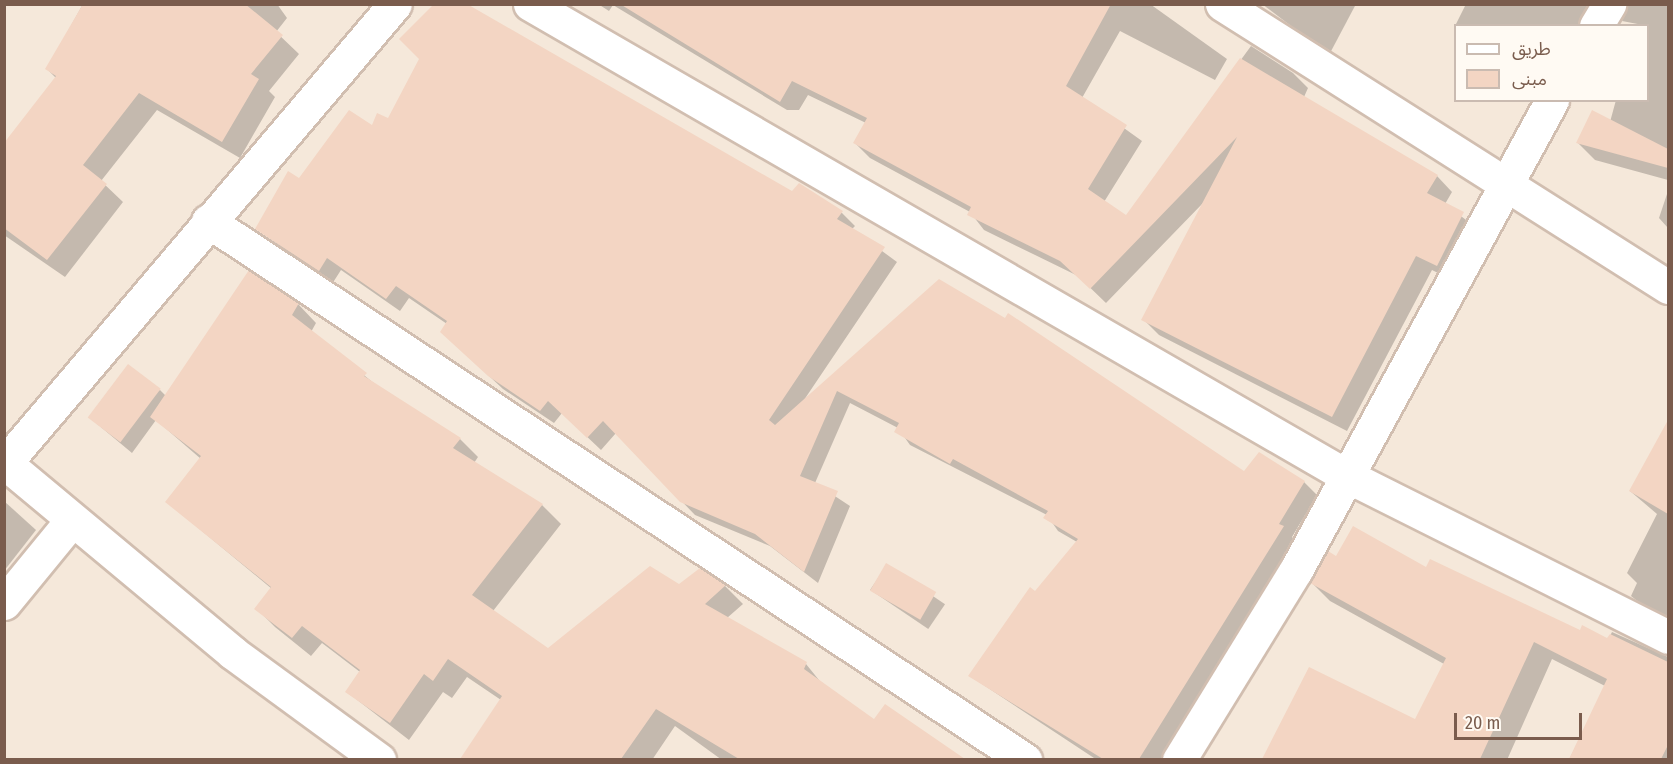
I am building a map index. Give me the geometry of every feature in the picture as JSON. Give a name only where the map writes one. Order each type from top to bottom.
[{"type":"street","points":[[379,759],[232,653],[5,463],[208,221],[395,4]]},
{"type":"street","points":[[531,4],[1347,476],[1668,637]]},
{"type":"street","points":[[1222,4],[1668,286]]},
{"type":"street","points":[[1597,24],[1609,4]]},
{"type":"street","points":[[1179,759],[1236,673],[1347,476],[1551,102]]},
{"type":"street","points":[[208,221],[1025,759]]},
{"type":"street","points":[[4,603],[72,520]]},
{"type":"shaded area","points":[[5,5],[1668,5],[1668,759],[5,759]]},
{"type":"building","points":[[83,4],[245,4],[283,35],[251,74],[259,79],[222,142],[139,93],[83,165],[107,184],[47,260],[4,228],[4,143],[56,76],[45,69]]},
{"type":"building","points":[[434,4],[467,4],[792,191],[799,183],[843,211],[837,219],[885,247],[769,420],[775,425],[939,279],[1005,318],[1008,313],[1244,471],[1259,452],[1305,481],[1279,524],[1284,526],[1139,759],[1103,759],[968,676],[1030,587],[1035,591],[1078,539],[1043,518],[1048,511],[953,459],[950,464],[894,432],[899,423],[837,391],[800,476],[838,491],[804,572],[755,534],[680,502],[603,421],[587,438],[548,401],[540,411],[488,376],[440,332],[447,321],[396,286],[386,299],[327,258],[319,271],[255,229],[288,171],[299,178],[349,110],[372,125],[377,113],[388,118],[419,59],[399,39]]},
{"type":"building","points":[[620,4],[1111,4],[1066,86],[1127,125],[1088,189],[1126,215],[1240,58],[1438,175],[1427,193],[1464,212],[1437,266],[1416,256],[1332,417],[1141,320],[1237,137],[1090,289],[1060,261],[967,215],[971,207],[853,143],[867,118],[792,81],[780,102]]},
{"type":"building","points":[[1592,110],[1668,149],[1668,168],[1576,143]]},
{"type":"building","points":[[249,270],[299,303],[292,315],[367,373],[364,376],[461,438],[453,448],[543,504],[472,595],[548,648],[650,566],[679,584],[700,568],[726,585],[705,604],[807,662],[804,669],[874,719],[885,704],[965,759],[739,759],[656,709],[621,759],[460,759],[502,696],[448,659],[433,681],[424,674],[390,723],[345,692],[360,670],[302,626],[292,638],[254,609],[271,587],[165,502],[201,456],[150,417]]},
{"type":"building","points":[[128,364],[161,389],[120,442],[88,418]]},
{"type":"building","points":[[1668,420],[1668,514],[1629,491]]},
{"type":"building","points":[[1353,526],[1426,567],[1430,559],[1580,630],[1582,625],[1607,638],[1610,634],[1668,662],[1668,745],[1661,759],[1569,759],[1607,679],[1534,642],[1480,759],[1262,759],[1309,667],[1415,719],[1446,658],[1310,583],[1328,551],[1336,556]]},
{"type":"building","points":[[886,563],[936,592],[920,620],[870,591]]}]
